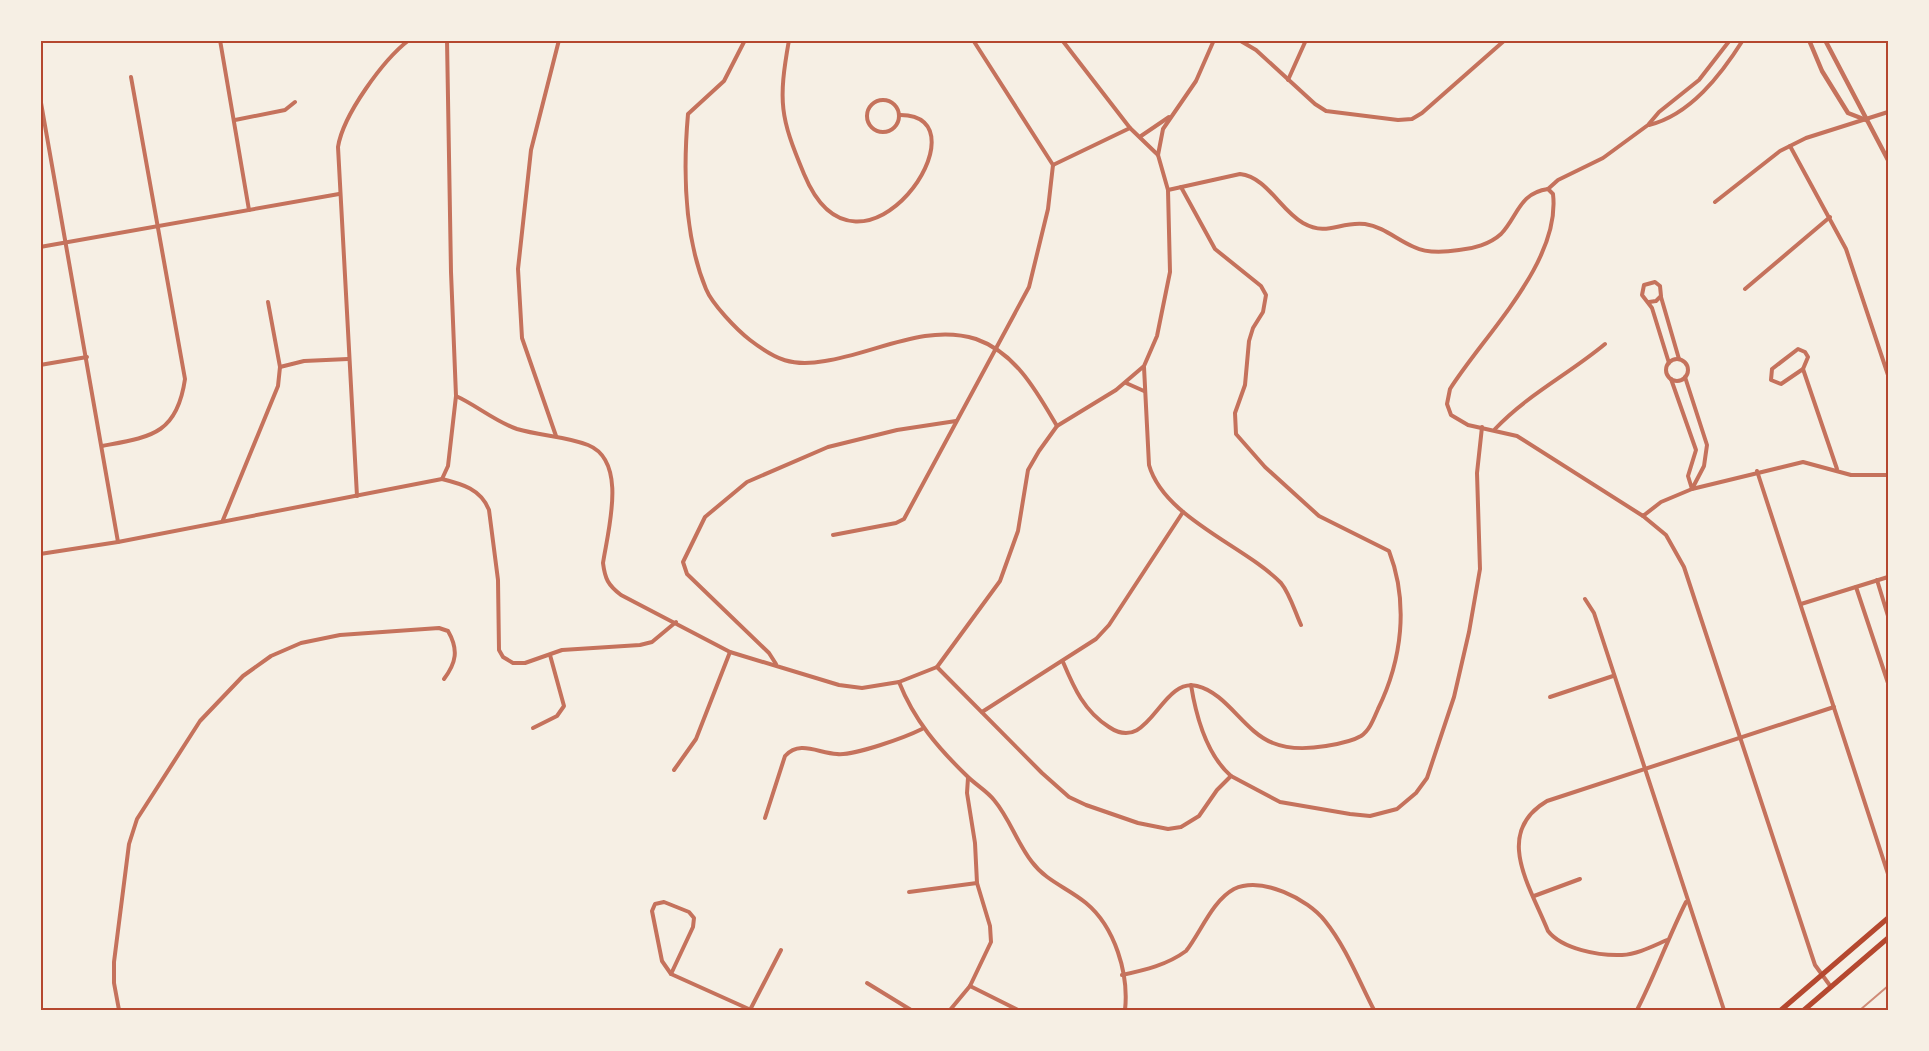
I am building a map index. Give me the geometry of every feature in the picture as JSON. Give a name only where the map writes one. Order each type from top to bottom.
[{"type":"main road","points":[[1781,1011],[1888,918]]},
{"type":"main road","points":[[1804,1011],[1888,938]]},
{"type":"street","points":[[220,40],[249,210]]},
{"type":"street","points":[[357,496],[338,147],[340,133],[377,76],[399,48],[409,40]]},
{"type":"street","points":[[442,479],[448,466],[456,396],[451,272],[447,40]]},
{"type":"street","points":[[556,436],[522,338],[518,269],[531,150],[559,40]]},
{"type":"street","points":[[745,40],[724,81],[688,114],[685,155],[687,218],[706,290],[740,332],[774,358],[797,362],[825,362],[899,341],[944,335],[974,339],[998,348],[1024,374],[1057,426]]},
{"type":"street","points":[[789,40],[781,86],[782,113],[806,178],[828,211],[858,221],[869,220],[892,208],[913,191],[927,164],[933,140],[931,129],[921,117],[899,114],[892,103],[878,101],[868,111],[868,118],[875,130],[888,131],[894,128],[899,114]]},
{"type":"street","points":[[833,535],[896,523],[904,519],[1029,287],[1048,209],[1053,165],[973,40]]},
{"type":"street","points":[[456,396],[514,428],[556,436],[601,452],[610,464],[613,480],[603,563],[607,584],[621,595],[730,652],[854,688],[898,682],[937,667],[1000,581],[1018,531],[1028,470],[1057,426],[1125,383],[1143,366],[1157,336],[1170,272],[1168,190],[1158,155],[1141,136],[1130,128],[1062,40]]},
{"type":"street","points":[[1158,155],[1163,129],[1169,117],[1196,81],[1214,40]]},
{"type":"street","points":[[1239,40],[1256,50],[1319,108],[1326,111],[1405,120],[1422,113],[1504,40]]},
{"type":"street","points":[[1288,80],[1306,40]]},
{"type":"street","points":[[1168,190],[1229,176],[1249,175],[1262,183],[1282,207],[1316,229],[1328,230],[1350,223],[1366,224],[1380,228],[1415,248],[1428,250],[1459,250],[1485,244],[1500,235],[1528,195],[1548,189],[1558,180],[1602,158],[1648,125],[1659,112],[1699,80],[1730,40]]},
{"type":"street","points":[[1648,125],[1665,121],[1702,92],[1721,72],[1743,40]]},
{"type":"street","points":[[1809,40],[1822,71],[1848,113],[1866,120]]},
{"type":"street","points":[[1825,40],[1888,160]]},
{"type":"street","points":[[102,446],[157,433],[176,414],[182,399],[185,379],[131,77]]},
{"type":"street","points":[[40,98],[118,542]]},
{"type":"street","points":[[235,120],[285,110],[295,102]]},
{"type":"street","points":[[1715,202],[1770,157],[1790,146],[1806,138],[1888,112]]},
{"type":"street","points":[[1141,136],[1169,117]]},
{"type":"street","points":[[1053,165],[1130,128]]},
{"type":"street","points":[[1790,146],[1846,249],[1888,375]]},
{"type":"street","points":[[1063,662],[1086,708],[1101,722],[1119,732],[1126,733],[1139,729],[1174,692],[1183,686],[1191,685],[1209,691],[1271,743],[1297,749],[1345,742],[1361,735],[1370,726],[1386,693],[1395,667],[1401,608],[1389,551],[1319,516],[1265,467],[1236,435],[1235,413],[1246,382],[1249,340],[1263,312],[1266,294],[1261,286],[1215,249],[1181,187]]},
{"type":"street","points":[[1548,189],[1553,194],[1553,216],[1531,277],[1456,379],[1448,396],[1451,415],[1468,425],[1495,429],[1517,436],[1643,516],[1666,535],[1676,549],[1808,946],[1822,975],[1831,987]]},
{"type":"street","points":[[40,248],[339,194]]},
{"type":"street","points":[[1745,289],[1830,217]]},
{"type":"street","points":[[1646,283],[1658,284],[1679,359],[1687,367],[1684,377],[1707,445],[1704,466],[1692,489],[1688,476],[1696,450],[1666,370],[1669,363],[1649,302],[1643,298],[1641,291],[1646,283]]},
{"type":"street","points":[[1649,302],[1656,301],[1661,296]]},
{"type":"street","points":[[223,520],[279,386],[280,367],[268,302]]},
{"type":"street","points":[[1495,429],[1539,390],[1570,373],[1605,344]]},
{"type":"street","points":[[1803,369],[1781,384],[1775,383],[1769,377],[1772,369],[1798,349],[1805,352],[1808,357],[1803,369],[1838,470]]},
{"type":"street","points":[[40,365],[87,357]]},
{"type":"street","points":[[280,367],[304,361],[348,359]]},
{"type":"street","points":[[1669,363],[1679,359]]},
{"type":"street","points":[[1143,366],[1149,465],[1153,478],[1183,512],[1281,584],[1301,625]]},
{"type":"street","points":[[1671,379],[1678,381],[1684,377]]},
{"type":"street","points":[[1125,383],[1144,391]]},
{"type":"street","points":[[776,665],[769,653],[687,574],[683,562],[688,547],[705,517],[747,482],[828,447],[897,430],[956,421]]},
{"type":"street","points":[[1191,685],[1196,709],[1210,747],[1220,766],[1231,776],[1280,802],[1371,816],[1397,809],[1416,793],[1427,778],[1454,697],[1469,632],[1480,569],[1477,473],[1482,428]]},
{"type":"street","points":[[1643,516],[1661,502],[1692,489],[1757,471],[1803,462],[1868,477],[1888,475]]},
{"type":"street","points":[[1757,471],[1888,873]]},
{"type":"street","points":[[40,554],[118,542],[442,479],[478,493],[485,499],[489,510],[498,580],[499,650],[503,657],[513,663],[525,663],[581,647],[640,645],[665,634],[676,622]]},
{"type":"street","points":[[982,712],[1096,639],[1109,625],[1183,512]]},
{"type":"street","points":[[1801,604],[1888,577]]},
{"type":"street","points":[[1877,580],[1888,616]]},
{"type":"street","points":[[1856,587],[1888,683]]},
{"type":"street","points":[[1585,599],[1594,613],[1724,1011]]},
{"type":"street","points":[[119,1011],[114,983],[114,962],[129,844],[137,819],[200,721],[243,676],[271,656],[302,643],[340,635],[439,628],[448,631],[457,656],[454,665],[444,679]]},
{"type":"street","points":[[674,770],[696,739],[730,652]]},
{"type":"street","points":[[533,728],[557,716],[564,706],[550,655]]},
{"type":"street","points":[[937,667],[1042,773],[1070,797],[1086,805],[1138,823],[1168,829],[1187,825],[1199,816],[1217,790],[1231,776]]},
{"type":"street","points":[[1550,697],[1613,676]]},
{"type":"street","points":[[898,682],[922,729],[968,777],[993,798],[1006,815],[1031,862],[1046,878],[1085,902],[1097,914],[1113,938],[1122,975],[1125,1011]]},
{"type":"street","points":[[1667,940],[1649,949],[1623,955],[1564,945],[1548,931],[1517,852],[1517,836],[1525,819],[1534,808],[1547,801],[1834,707]]},
{"type":"street","points":[[765,818],[785,756],[791,750],[802,747],[844,754],[886,743],[922,729]]},
{"type":"street","points":[[950,1011],[970,986],[991,942],[990,926],[977,883],[975,843],[967,793],[968,777]]},
{"type":"street","points":[[1534,896],[1580,879]]},
{"type":"street","points":[[909,892],[977,883]]},
{"type":"street","points":[[1122,975],[1157,967],[1178,957],[1191,945],[1220,901],[1234,890],[1261,885],[1286,893],[1325,921],[1340,943],[1374,1011]]},
{"type":"street","points":[[1637,1011],[1653,979],[1667,940],[1687,901]]},
{"type":"street","points":[[671,974],[693,927],[694,918],[689,912],[664,902],[655,904],[652,911],[662,961],[671,974],[751,1010],[781,950]]},
{"type":"street","points":[[867,983],[911,1011]]},
{"type":"street","points":[[970,986],[1018,1011]]},
{"type":"railway","points":[[1860,1010],[1888,986]]}]
